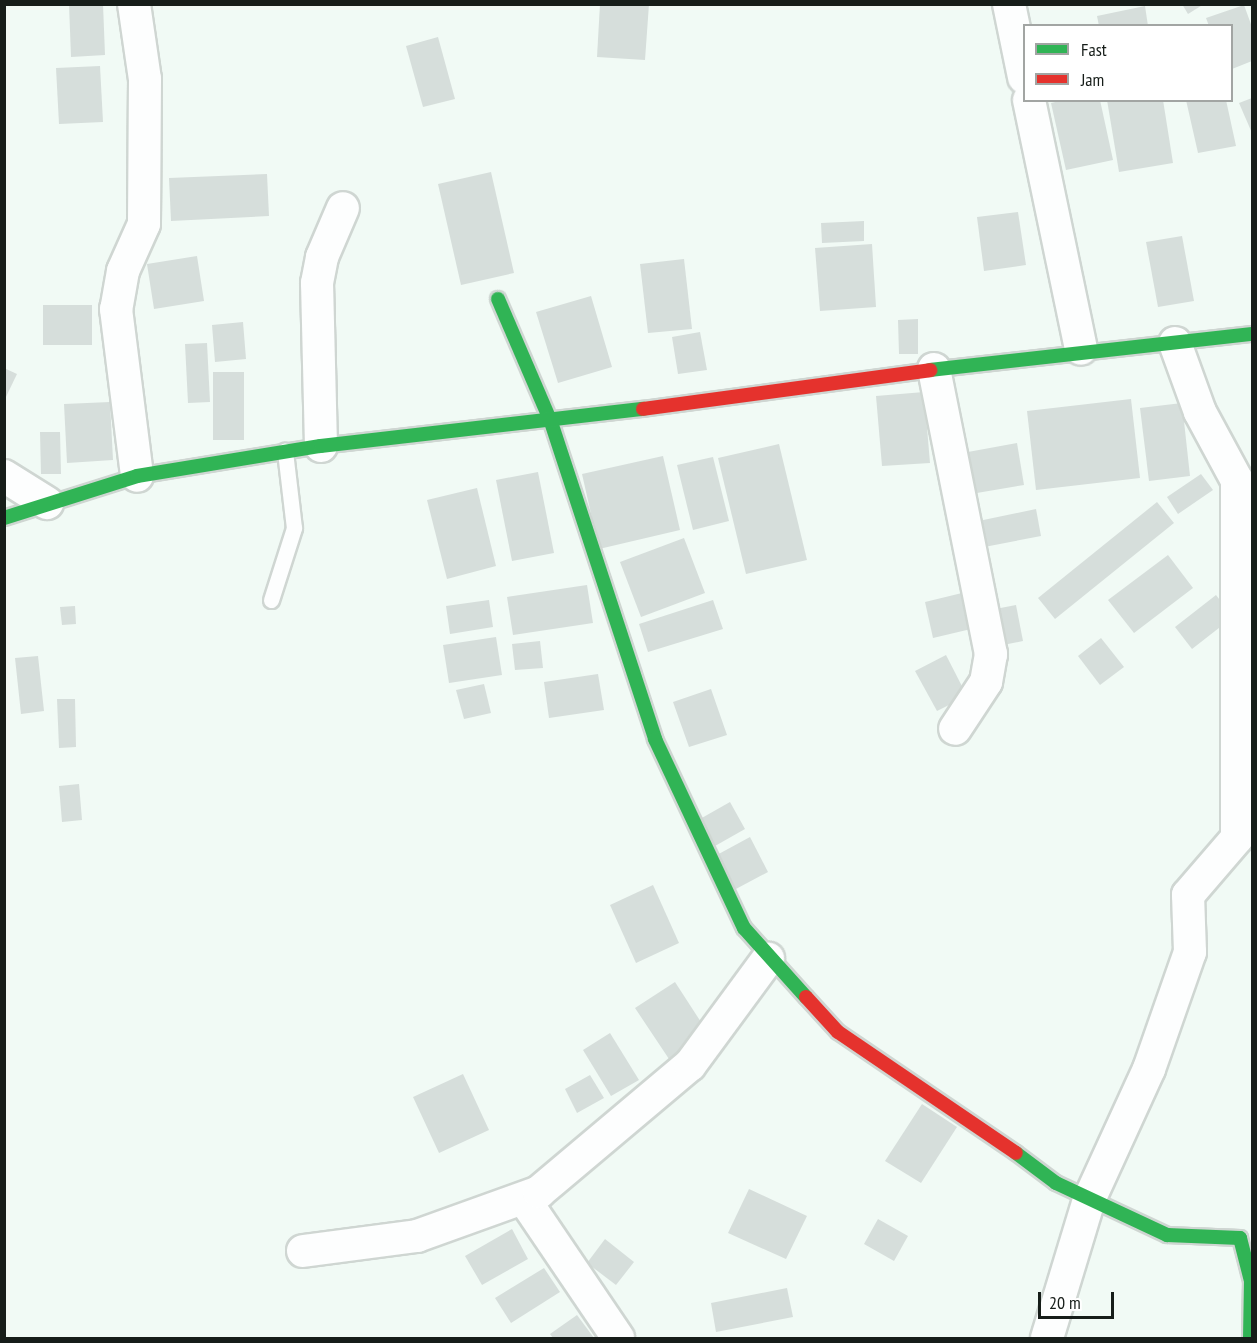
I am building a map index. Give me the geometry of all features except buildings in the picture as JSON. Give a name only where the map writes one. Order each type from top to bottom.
[{"type":"main road","points":[[498,299],[551,422],[655,739],[744,928],[768,959],[838,1032],[1089,1200],[1167,1235],[1240,1238],[1251,1281],[1250,1338]]},
{"type":"main road","points":[[4,519],[46,503],[137,476],[321,446],[551,422],[1081,349],[1176,343],[1252,334]]},
{"type":"street","points":[[134,4],[144,79],[144,224],[123,271],[116,309],[137,476]]},
{"type":"street","points":[[1009,4],[1023,72]]},
{"type":"street","points":[[1029,102],[1081,349]]},
{"type":"street","points":[[321,446],[317,283],[322,257],[343,208]]},
{"type":"street","points":[[1176,343],[1200,412],[1252,509]]},
{"type":"street","points":[[934,369],[991,654],[986,682],[955,729]]},
{"type":"street","points":[[4,476],[46,503]]},
{"type":"street","points":[[1047,1338],[1089,1200],[1149,1069],[1190,952],[1188,895],[1237,838],[1237,480]]},
{"type":"street","points":[[303,1251],[417,1236],[524,1198],[564,1176],[690,1065],[768,959]]},
{"type":"street","points":[[524,1198],[618,1338]]},
{"type":"lane","points":[[271,600],[294,528],[285,452]]},
{"type":"traffic: fast","points":[[498,299],[551,422],[655,739],[744,928],[806,997]]},
{"type":"traffic: fast","points":[[930,370],[1252,334]]},
{"type":"traffic: fast","points":[[4,518],[137,476],[321,446],[643,409]]},
{"type":"traffic: fast","points":[[1016,1153],[1056,1183],[1167,1235],[1240,1238],[1251,1281],[1250,1338]]},
{"type":"traffic: jam","points":[[643,409],[930,370]]},
{"type":"traffic: jam","points":[[806,997],[838,1032],[1016,1153]]}]
